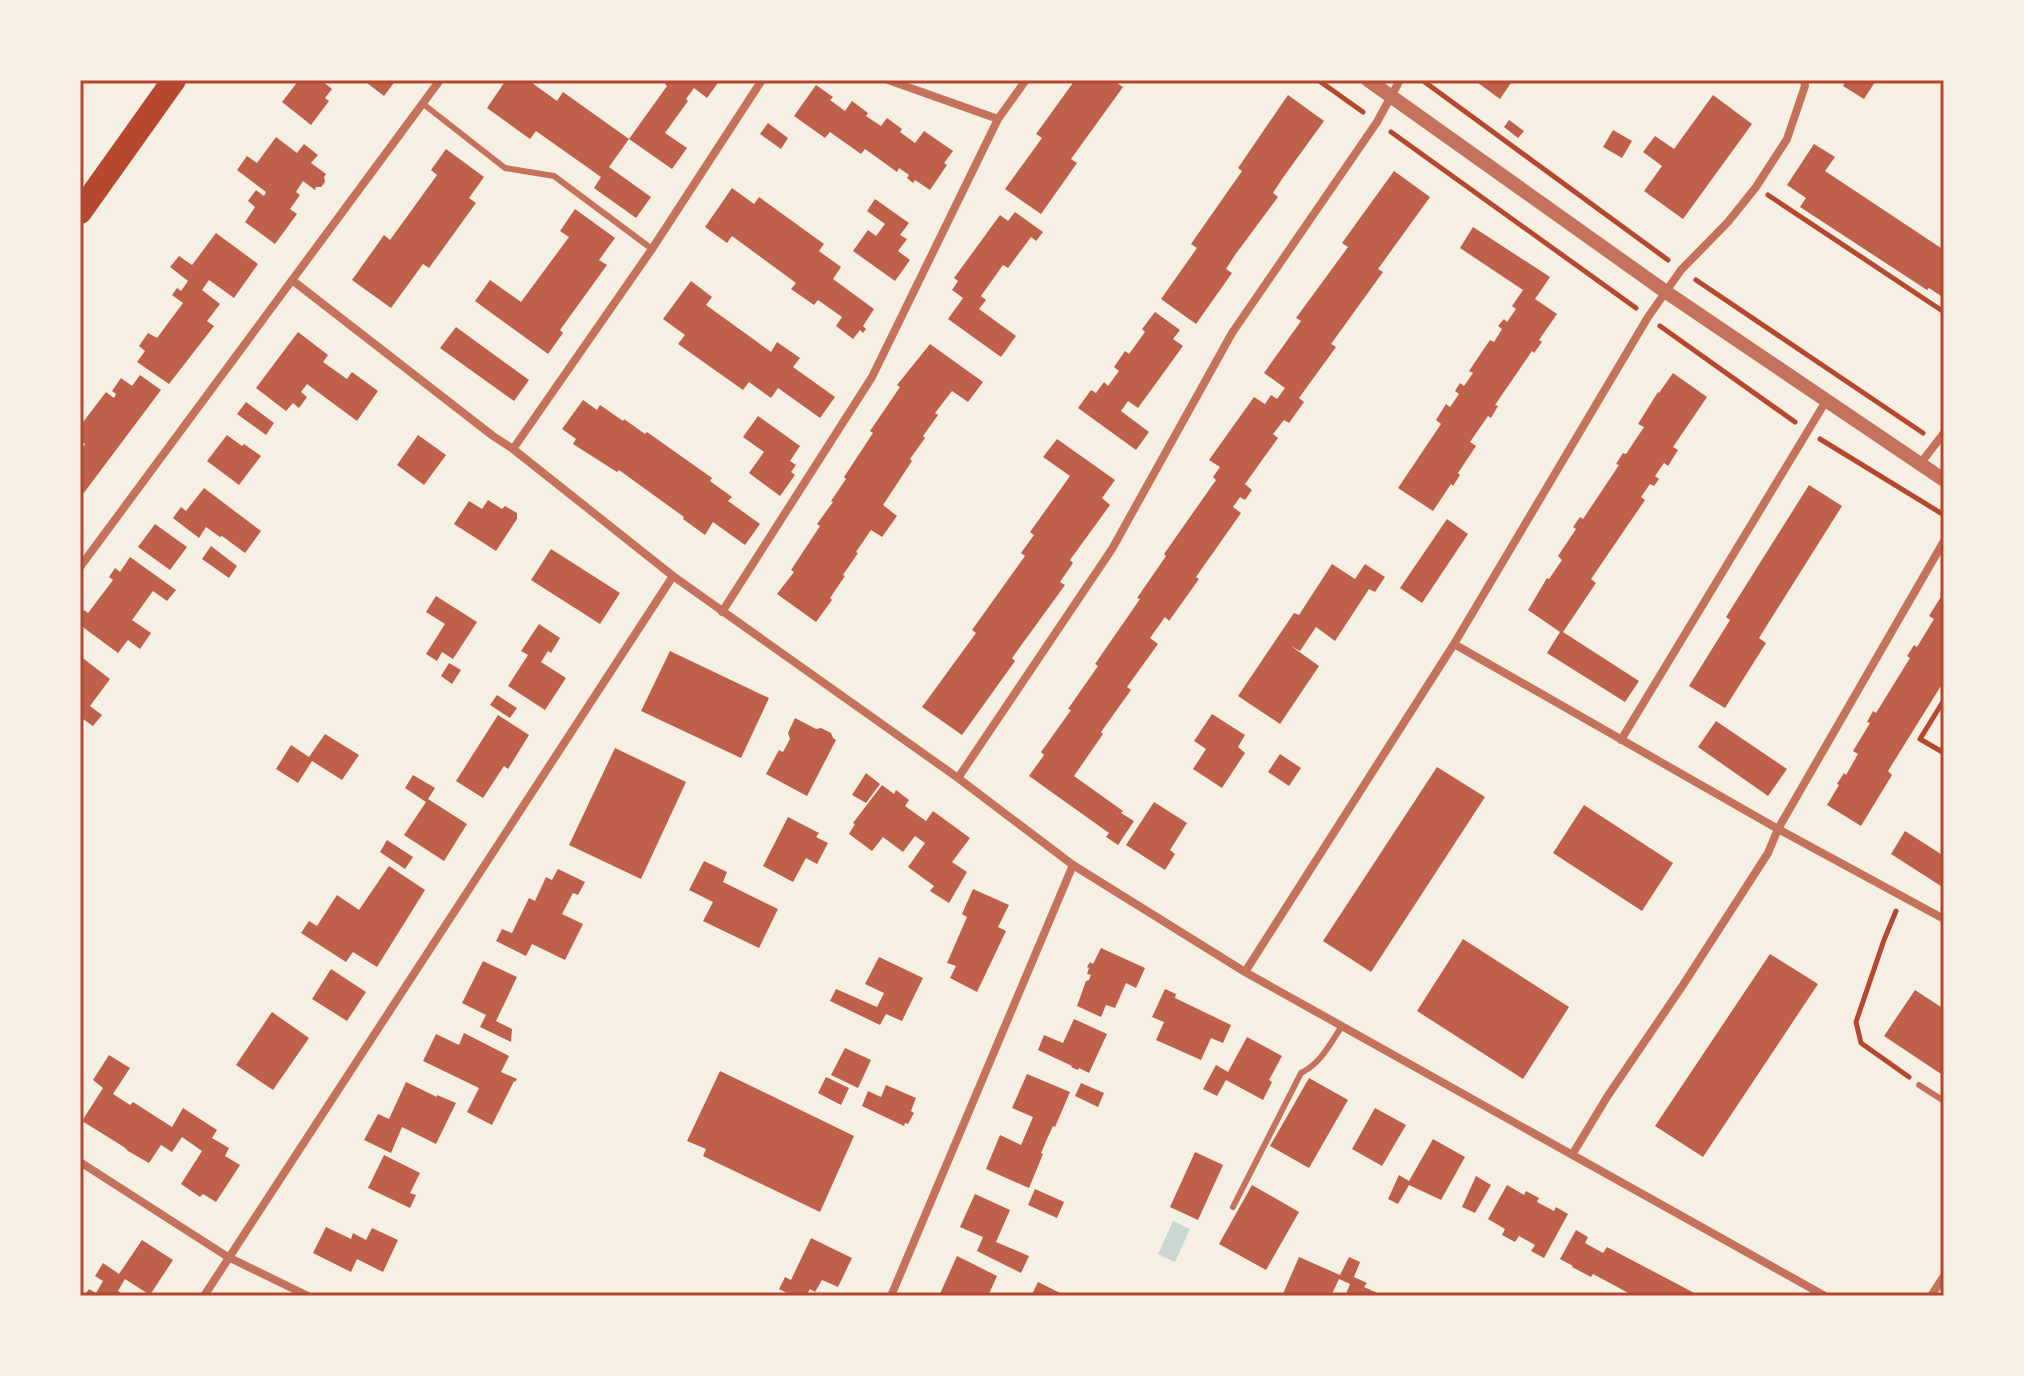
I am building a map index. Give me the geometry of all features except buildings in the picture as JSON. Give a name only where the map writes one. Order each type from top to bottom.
[{"type":"highway","points":[[80,212],[174,80]]},
{"type":"street","points":[[80,567],[440,80]]},
{"type":"street","points":[[513,449],[652,249],[762,80]]},
{"type":"street","points":[[888,80],[998,119]]},
{"type":"street","points":[[722,612],[872,377],[998,119],[1026,80]]},
{"type":"street","points":[[1368,80],[1666,292],[1944,480]]},
{"type":"street","points":[[958,778],[1112,549],[1232,333],[1377,122],[1400,80]]},
{"type":"street","points":[[1245,972],[1454,644],[1648,317],[1681,270],[1728,222],[1756,187],[1787,139],[1805,86],[1804,80]]},
{"type":"street","points":[[292,280],[673,576],[958,778],[1073,865],[1245,972],[1825,1296]]},
{"type":"street","points":[[1621,740],[1826,401]]},
{"type":"street","points":[[1920,464],[1944,433]]},
{"type":"street","points":[[1572,1155],[1768,853],[1778,829],[1944,541]]},
{"type":"street","points":[[204,1296],[673,576]]},
{"type":"street","points":[[1454,644],[1778,829],[1944,919]]},
{"type":"street","points":[[891,1296],[1073,865]]},
{"type":"street","points":[[80,1162],[228,1257],[308,1296]]},
{"type":"street","points":[[1931,1296],[1944,1276]]},
{"type":"lane","points":[[422,103],[505,168],[554,176],[652,249]]},
{"type":"lane","points":[[1233,1207],[1301,1073],[1321,1057],[1342,1026]]},
{"type":"lane","points":[[1919,1085],[1944,1101]]},
{"type":"path","points":[[1318,80],[1807,431],[1944,515]]},
{"type":"path","points":[[1756,187],[1944,312]]},
{"type":"path","points":[[1944,700],[1920,739],[1944,753]]},
{"type":"path","points":[[1902,896],[1856,1022],[1861,1043],[1919,1085]]},
{"type":"shaded area","points":[[1173,1221],[1190,1229],[1175,1262],[1158,1254]]}]
